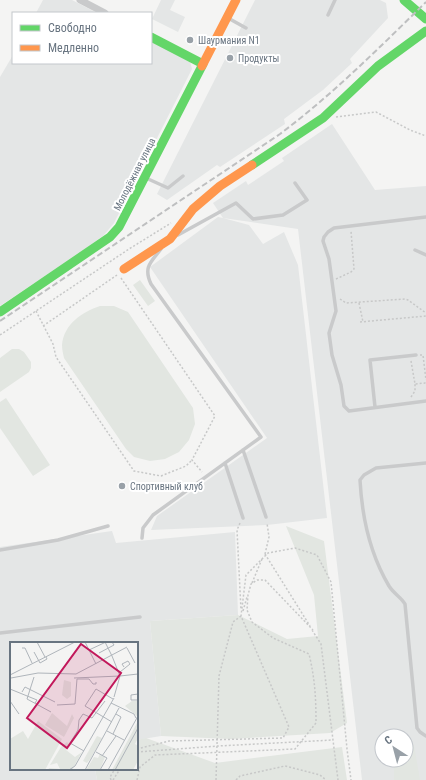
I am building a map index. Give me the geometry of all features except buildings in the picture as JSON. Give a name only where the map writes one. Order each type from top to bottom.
[{"type":"street","points":[[80,0],[89,2],[104,12]]},
{"type":"street","name":"Молодёжная улица","points":[[0,312],[110,237],[119,227],[236,0]]},
{"type":"street","points":[[407,1],[426,19]]},
{"type":"street","points":[[124,268],[170,239],[193,209],[220,186],[323,118],[378,66],[426,31]]},
{"type":"street","points":[[152,38],[203,64]]},
{"type":"lane","points":[[328,15],[334,0]]},
{"type":"lane","points":[[227,18],[246,28]]},
{"type":"lane","points":[[145,177],[168,188],[184,176]]},
{"type":"lane","points":[[142,538],[143,528],[153,515],[261,437],[151,284],[147,270],[150,263],[170,239],[236,203],[253,219],[283,215],[307,200],[295,183]]},
{"type":"lane","points":[[426,217],[334,228],[328,232],[323,241],[329,259],[335,294],[336,311],[329,332],[332,355],[341,384],[344,406],[350,411],[426,400]]},
{"type":"lane","points":[[415,250],[426,255]]},
{"type":"lane","points":[[375,407],[370,360],[416,355]]},
{"type":"lane","points":[[243,450],[266,517]]},
{"type":"lane","points":[[225,463],[243,518]]},
{"type":"lane","points":[[426,463],[376,468],[364,475],[360,480],[367,537],[377,564],[389,586],[405,604],[417,728],[426,736]]},
{"type":"lane","points":[[0,550],[58,540],[108,526]]},
{"type":"lane","points":[[0,633],[140,617]]},
{"type":"path","points":[[323,118],[376,112],[410,130],[426,136]]},
{"type":"path","points":[[0,335],[174,221]]},
{"type":"path","points":[[332,280],[351,272],[354,269],[350,226]]},
{"type":"path","points":[[36,311],[43,326],[53,344],[56,357],[134,471],[161,476],[186,466],[192,460],[215,416],[119,274],[43,326]]},
{"type":"path","points":[[335,294],[346,303],[405,299],[426,313]]},
{"type":"path","points":[[359,303],[361,322],[426,316]]},
{"type":"path","points":[[408,402],[416,391],[410,355]]},
{"type":"path","points":[[415,384],[425,383],[426,380],[423,355],[416,355]]},
{"type":"path","points":[[192,460],[206,477]]},
{"type":"path","points":[[216,780],[219,676],[233,622],[241,616],[251,584],[265,554],[269,537],[266,517]]},
{"type":"path","points":[[138,749],[169,741],[283,738],[289,727],[241,616],[237,530],[243,518]]},
{"type":"path","points":[[265,554],[295,548],[317,555],[332,582],[351,780]]},
{"type":"path","points":[[265,554],[321,644],[338,780]]},
{"type":"path","points":[[241,616],[246,574],[263,557]]},
{"type":"path","points":[[251,584],[258,580],[265,580],[313,630]]},
{"type":"path","points":[[137,780],[140,767],[155,755],[295,749],[316,723],[316,690],[309,654],[273,638],[252,622],[247,610],[248,595]]},
{"type":"path","points":[[138,752],[333,740]]},
{"type":"path","points":[[236,780],[240,776],[285,766],[320,775],[326,780]]},
{"type":"path","points":[[112,780],[110,777],[114,770]]},
{"type":"path","points":[[112,780],[119,770]]},
{"type":"shaded area","points":[[43,0],[72,0],[95,12],[37,12]]},
{"type":"shaded area","points":[[161,0],[175,0],[170,10],[185,17],[178,32],[152,19]]},
{"type":"shaded area","points":[[255,0],[380,0],[386,3],[388,18],[350,59],[352,63],[323,90],[284,119],[285,124],[220,167],[217,165],[167,200],[157,194]]},
{"type":"shaded area","points":[[152,42],[190,61],[192,69],[114,223],[104,235],[84,250],[0,306],[0,77],[12,57],[12,64],[152,64]]},
{"type":"shaded area","points":[[332,124],[375,190],[426,186],[426,780],[362,780],[298,229],[223,218],[213,203],[246,181],[248,185],[284,161],[282,158]]},
{"type":"shaded area","points":[[218,217],[249,225],[263,244],[284,232],[298,265],[327,518],[267,525],[151,530],[157,516],[267,438],[150,267]]},
{"type":"shaded area","points":[[140,280],[155,301],[148,306],[133,285]]},
{"type":"shaded area","points":[[100,306],[114,306],[128,312],[193,408],[195,424],[189,440],[179,452],[165,459],[150,461],[134,457],[126,449],[64,358],[62,345],[63,338],[70,325],[81,315]]},
{"type":"shaded area","points":[[12,349],[19,349],[24,352],[31,362],[31,368],[29,372],[0,392],[0,358]]},
{"type":"shaded area","points":[[6,398],[50,465],[33,476],[0,428],[0,402]]},
{"type":"shaded area","points":[[286,526],[324,541],[347,723],[330,733],[231,739],[161,736],[150,621],[238,615],[287,639],[318,636],[314,595]]},
{"type":"shaded area","points":[[112,531],[116,543],[235,532],[238,615],[150,621],[161,736],[138,740],[138,642],[10,642],[10,770],[95,770],[97,780],[0,780],[0,547]]},
{"type":"shaded area","points":[[146,738],[215,763],[342,747],[347,780],[97,780],[95,770],[138,770],[138,740]]},
{"type":"shaded area","points":[[414,745],[420,780],[394,780],[394,768],[414,768]]},
{"type":"railway","points":[[0,321],[280,134],[337,87],[426,2]]},
{"type":"traffic: fast","points":[[404,0],[426,19]]},
{"type":"traffic: fast","points":[[252,165],[323,118],[378,66],[426,31]]},
{"type":"traffic: fast","points":[[152,38],[203,64]]},
{"type":"traffic: fast","points":[[0,312],[110,237],[119,227],[202,66]]},
{"type":"traffic: slow","points":[[202,66],[236,0]]},
{"type":"traffic: slow","points":[[124,269],[170,239],[193,209],[220,186],[252,165]]},
{"type":"place","name":"Шаурмания N1","points":[[190,40]]},
{"type":"place","name":"Продукты","points":[[230,58]]},
{"type":"place","name":"Спортивный клуб","points":[[122,486]]}]
